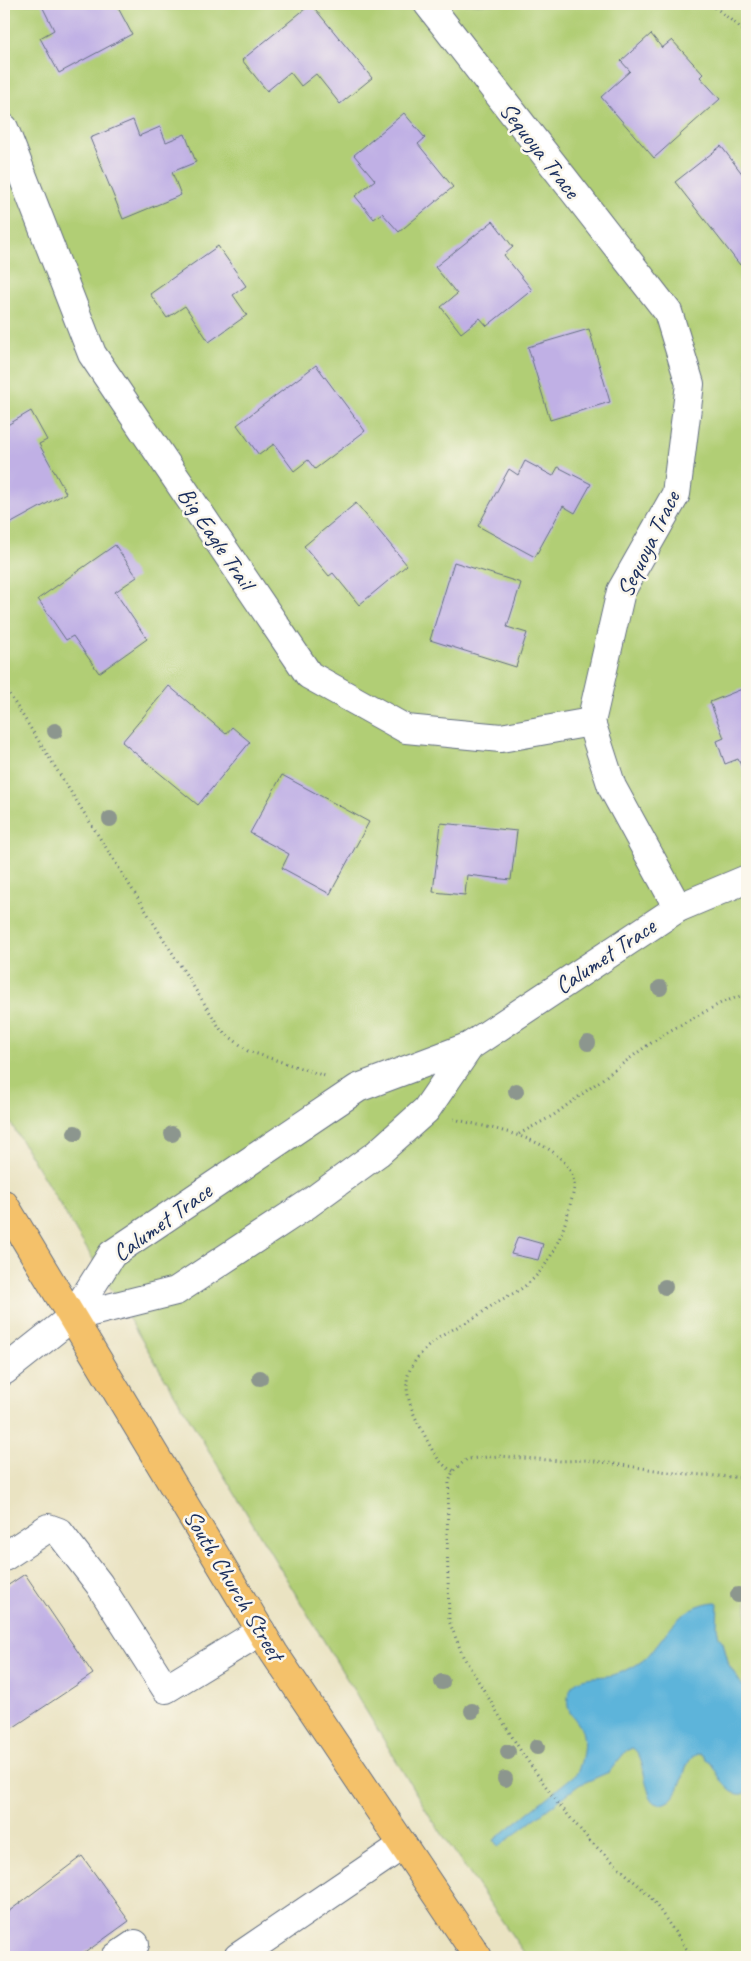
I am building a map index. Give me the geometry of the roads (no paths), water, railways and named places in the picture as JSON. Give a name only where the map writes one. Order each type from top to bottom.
[{"type":"highway","name":"South Church Street","points":[[4,1204],[261,1631],[478,1957]]},
{"type":"street","name":"Sequoya Trace","points":[[428,4],[668,312],[690,384],[676,494],[621,591],[591,722]]},
{"type":"street","name":"Big Eagle Trail","points":[[4,128],[92,354],[309,676],[406,729],[501,738],[591,722]]},
{"type":"street","points":[[591,722],[612,787],[678,908]]},
{"type":"street","name":"Calumet Trace","points":[[72,1317],[112,1254],[358,1088],[470,1046],[678,908],[747,879]]},
{"type":"street","name":"Calumet Trace","points":[[72,1317],[176,1291],[308,1204],[378,1153],[426,1110],[470,1046]]},
{"type":"street","points":[[4,1371],[72,1317]]},
{"type":"street","points":[[4,1557],[48,1528],[59,1532],[99,1584],[166,1690],[261,1631]]},
{"type":"street","points":[[238,1957],[403,1845]]},
{"type":"water","points":[[714,1602],[718,1604],[717,1627],[729,1665],[746,1691],[747,1792],[736,1794],[731,1791],[712,1765],[701,1754],[690,1760],[678,1790],[673,1797],[667,1802],[659,1804],[653,1800],[649,1793],[641,1761],[632,1748],[626,1751],[609,1772],[579,1785],[498,1847],[494,1840],[577,1773],[584,1741],[580,1726],[568,1708],[568,1697],[575,1683],[587,1678],[616,1674],[635,1665],[646,1658],[668,1630],[683,1615],[692,1609]]}]
